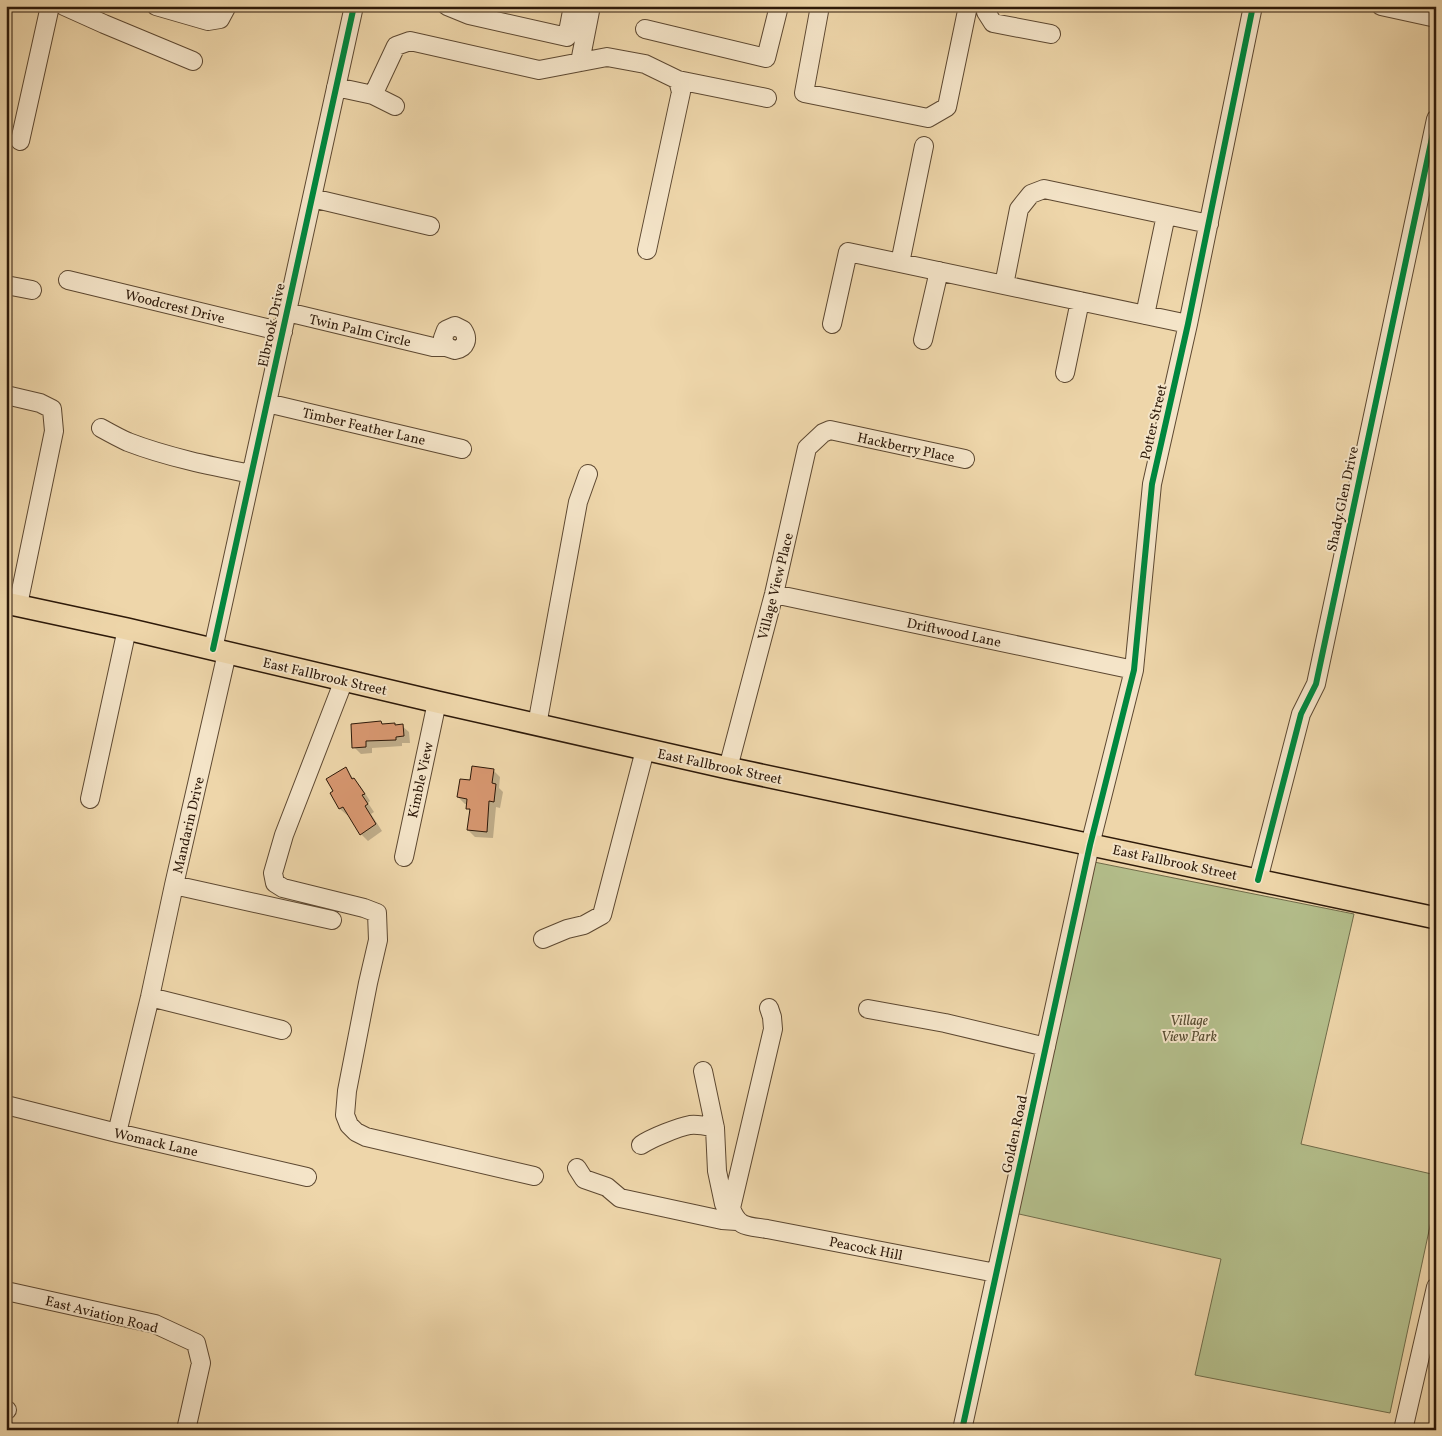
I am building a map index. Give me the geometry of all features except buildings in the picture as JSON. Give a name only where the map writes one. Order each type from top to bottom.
[{"type":"main road","name":"East Fallbrook Street","points":[[12,604],[645,750],[1436,918]]},
{"type":"street","points":[[20,141],[50,6]]},
{"type":"street","points":[[64,6],[193,61]]},
{"type":"street","points":[[156,6],[208,21],[220,19],[227,6]]},
{"type":"street","name":"Elbrook Drive","points":[[220,651],[252,474],[354,6]]},
{"type":"street","points":[[447,6],[469,15],[567,37],[573,6]]},
{"type":"street","points":[[580,62],[591,6]]},
{"type":"street","points":[[645,29],[766,58],[779,6]]},
{"type":"street","points":[[820,6],[804,93],[928,118],[947,107],[968,6]]},
{"type":"street","points":[[987,6],[986,12],[993,23],[1050,34]]},
{"type":"street","name":"Potter Street","points":[[1090,844],[1134,670],[1152,484],[1188,324],[1253,6]]},
{"type":"street","points":[[1382,6],[1436,18]]},
{"type":"street","points":[[373,95],[396,46],[410,40],[539,70],[607,57],[645,64],[678,80],[767,98]]},
{"type":"street","points":[[647,250],[681,92],[678,80]]},
{"type":"street","points":[[336,87],[373,95],[395,106]]},
{"type":"street","name":"Shady Glen Drive","points":[[1258,880],[1301,714],[1316,684],[1436,119]]},
{"type":"street","points":[[900,263],[924,146]]},
{"type":"street","points":[[1004,285],[1019,209],[1031,194],[1044,189],[1209,224]]},
{"type":"street","points":[[312,198],[430,226]]},
{"type":"street","points":[[1145,314],[1166,215]]},
{"type":"street","points":[[832,324],[848,252],[1188,324]]},
{"type":"street","points":[[923,340],[939,271]]},
{"type":"street","name":"Woodcrest Drive","points":[[68,280],[282,332]]},
{"type":"street","points":[[6,285],[32,290]]},
{"type":"street","points":[[1065,373],[1080,301]]},
{"type":"street","name":"Twin Palm Circle","points":[[287,312],[440,347]]},
{"type":"street","points":[[6,395],[40,403],[52,409],[54,430],[12,604]]},
{"type":"street","name":"Timber Feather Lane","points":[[267,403],[462,449]]},
{"type":"street","points":[[101,428],[128,442],[211,466],[252,474]]},
{"type":"street","name":"Village View Place","points":[[728,768],[774,594],[807,448],[823,433],[830,430],[846,435]]},
{"type":"street","name":"Hackberry Place","points":[[846,435],[965,459]]},
{"type":"street","points":[[537,725],[578,502],[588,474]]},
{"type":"street","name":"Driftwood Lane","points":[[774,594],[1134,670]]},
{"type":"street","points":[[90,799],[127,629]]},
{"type":"street","name":"Mandarin Drive","points":[[117,1133],[150,997],[174,885],[220,651]]},
{"type":"street","points":[[344,680],[284,835],[273,872],[275,883],[283,888],[378,913],[378,940],[347,1091],[344,1115],[349,1125],[356,1132],[366,1137],[534,1176]]},
{"type":"street","name":"Kimble View","points":[[404,857],[437,702]]},
{"type":"street","points":[[543,939],[584,925],[602,915],[645,750]]},
{"type":"street","name":"Golden Road","points":[[962,1430],[1090,844]]},
{"type":"street","points":[[174,885],[332,920]]},
{"type":"street","points":[[150,997],[282,1030]]},
{"type":"street","points":[[736,1219],[731,1208],[734,1189],[773,1029],[769,1008]]},
{"type":"street","points":[[868,1009],[945,1023],[1046,1047]]},
{"type":"street","points":[[703,1071],[714,1128],[717,1171],[724,1204],[736,1219]]},
{"type":"street","name":"Womack Lane","points":[[6,1105],[307,1177]]},
{"type":"street","points":[[641,1145],[649,1139],[689,1125],[702,1125],[714,1128]]},
{"type":"street","name":"Peacock Hill","points":[[577,1168],[584,1179],[608,1187],[620,1198],[722,1220],[736,1219],[744,1225],[996,1273]]},
{"type":"street","points":[[1403,1430],[1436,1286]]},
{"type":"street","name":"East Aviation Road","points":[[6,1291],[155,1324],[196,1343],[201,1363],[186,1430]]},
{"type":"green space","name":"Village View Park","points":[[1089,861],[1354,914],[1301,1144],[1436,1175],[1436,1198],[1390,1413],[1195,1375],[1221,1259],[1010,1212]]},
{"type":"cycle path","points":[[213,649],[354,6]]},
{"type":"cycle path","points":[[962,1430],[1090,845],[1134,670],[1152,484],[1188,324],[1253,6]]},
{"type":"cycle path","points":[[1258,880],[1301,714],[1316,684],[1436,119]]}]
